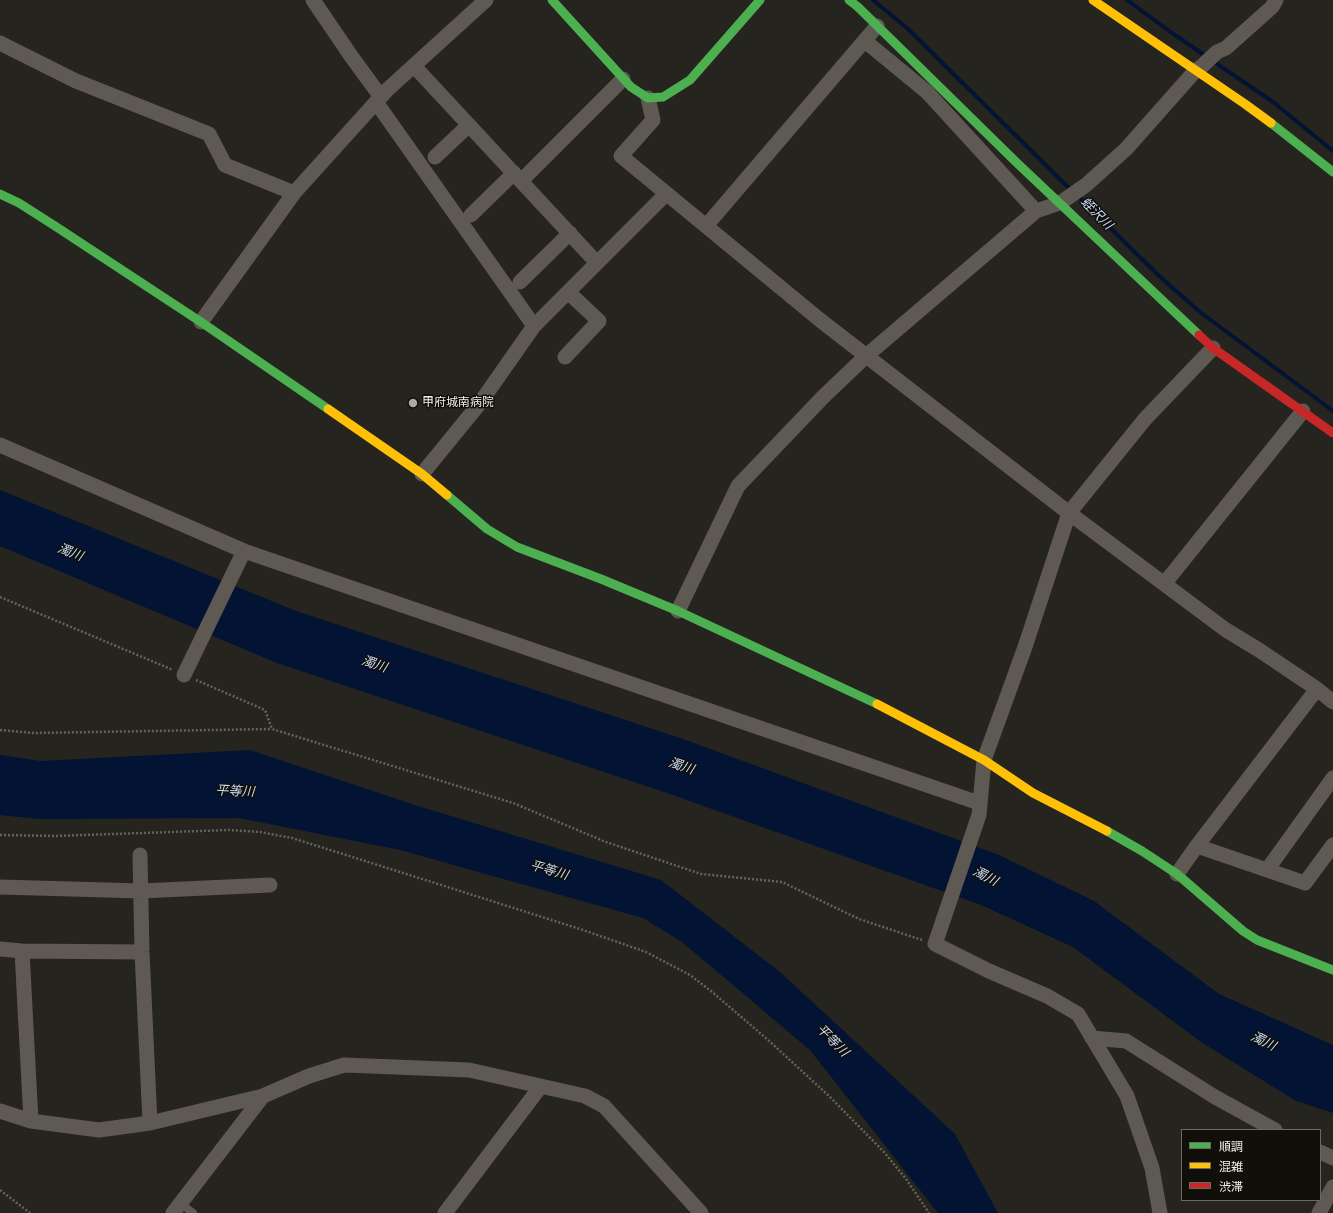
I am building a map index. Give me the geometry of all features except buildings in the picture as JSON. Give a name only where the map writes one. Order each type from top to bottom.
[{"type":"street","points":[[313,0],[379,100],[534,326]]},
{"type":"street","points":[[201,322],[294,193],[379,100],[486,0]]},
{"type":"street","points":[[552,0],[630,87],[648,98],[663,97],[690,80],[760,0]]},
{"type":"street","points":[[849,0],[878,26],[917,75],[927,92],[1036,211]]},
{"type":"street","points":[[1093,0],[1198,69],[1300,145],[1333,172]]},
{"type":"street","points":[[678,612],[738,486],[823,398],[866,356],[1036,211],[1063,201],[1082,188],[1126,149],[1198,69],[1217,52],[1226,48],[1272,7],[1276,0]]},
{"type":"street","points":[[706,226],[878,26]]},
{"type":"street","points":[[866,41],[917,75],[1063,201],[1177,316],[1214,348],[1303,410],[1333,433]]},
{"type":"street","points":[[0,44],[76,81],[209,134],[225,165],[294,193]]},
{"type":"street","points":[[414,66],[597,263]]},
{"type":"street","points":[[471,215],[518,177],[623,79]]},
{"type":"street","points":[[648,98],[653,120],[621,156],[820,320],[1069,513],[1226,630],[1317,689],[1333,702]]},
{"type":"street","points":[[435,157],[469,125]]},
{"type":"street","points":[[0,194],[19,203],[201,322],[422,474],[487,529],[517,547],[601,579],[678,612],[866,698],[984,760],[1033,793],[1098,826],[1142,851],[1177,874],[1243,931],[1256,940],[1333,970]]},
{"type":"street","points":[[422,474],[480,403],[534,326],[666,194]]},
{"type":"street","points":[[520,282],[570,233]]},
{"type":"street","points":[[565,357],[599,321],[568,292]]},
{"type":"street","points":[[1160,1213],[1152,1168],[1127,1096],[1078,1014],[1047,996],[989,971],[937,939],[979,809],[984,760],[1025,647],[1069,513],[1145,419],[1214,348]]},
{"type":"street","points":[[1164,584],[1303,410]]},
{"type":"street","points":[[0,445],[242,555],[979,809]]},
{"type":"street","points":[[187,670],[242,555]]},
{"type":"street","points":[[1177,874],[1317,689]]},
{"type":"street","points":[[1267,870],[1333,778]]},
{"type":"street","points":[[1197,846],[1306,883],[1333,845]]},
{"type":"street","points":[[140,855],[142,952],[150,1122]]},
{"type":"street","points":[[0,887],[141,891],[270,885]]},
{"type":"street","points":[[0,949],[22,951],[142,952]]},
{"type":"street","points":[[22,951],[30,1121]]},
{"type":"street","points":[[1092,1038],[1126,1041],[1215,1097],[1273,1129]]},
{"type":"street","points":[[0,1111],[30,1121],[98,1130],[150,1122],[263,1096],[309,1076],[344,1065],[469,1070],[585,1096],[604,1106],[702,1213]]},
{"type":"street","points":[[445,1213],[541,1086]]},
{"type":"street","points":[[177,1208],[263,1096]]},
{"type":"street","points":[[1321,1152],[1333,1158]]},
{"type":"street","points":[[1319,1213],[1333,1187]]},
{"type":"lane","points":[[177,1208],[193,1213]]},
{"type":"path","points":[[0,597],[187,670],[265,710],[272,729]]},
{"type":"path","points":[[0,730],[34,733],[272,729],[513,803],[606,842],[701,874],[782,882],[859,919],[937,939]]},
{"type":"path","points":[[0,835],[55,836],[229,830],[260,832],[292,838],[583,930],[646,952],[690,975],[767,1039],[823,1091],[884,1152],[906,1179],[929,1213]]},
{"type":"path","points":[[0,1190],[30,1213]]},
{"type":"water","name":"濁川","points":[[0,490],[296,611],[683,739],[999,855],[1094,901],[1219,994],[1333,1045],[1333,1113],[1296,1101],[1201,1042],[1073,947],[981,905],[667,793],[277,663],[0,546]]},
{"type":"water","name":"平等川","points":[[250,750],[418,806],[661,880],[780,972],[955,1134],[998,1213],[938,1213],[810,1050],[682,942],[643,918],[400,850],[239,818],[40,819],[0,815],[0,755],[41,761]]},
{"type":"waterway","name":"蛭沢川","points":[[873,0],[907,28],[1072,191]]},
{"type":"waterway","points":[[1127,0],[1172,33],[1273,102],[1333,151]]},
{"type":"waterway","name":"蛭沢川","points":[[1077,195],[1157,274],[1200,312],[1333,411]]},
{"type":"traffic: fast","points":[[552,0],[631,87],[648,98],[663,97],[690,80],[760,0]]},
{"type":"traffic: fast","points":[[849,0],[858,7],[1016,162],[1199,335]]},
{"type":"traffic: fast","points":[[1271,123],[1333,172]]},
{"type":"traffic: fast","points":[[0,194],[19,203],[55,226],[201,322],[328,409]]},
{"type":"traffic: fast","points":[[447,495],[487,529],[517,547],[601,579],[678,611],[877,704]]},
{"type":"traffic: fast","points":[[1107,831],[1142,851],[1177,874],[1243,931],[1257,940],[1333,970]]},
{"type":"traffic: slow","points":[[1093,0],[1271,123]]},
{"type":"traffic: slow","points":[[328,409],[422,474],[447,495]]},
{"type":"traffic: slow","points":[[877,704],[984,760],[1033,793],[1107,831]]},
{"type":"traffic: jam","points":[[1199,335],[1213,348],[1333,433]]},
{"type":"place","name":"甲府城南病院","points":[[413,403]]}]
